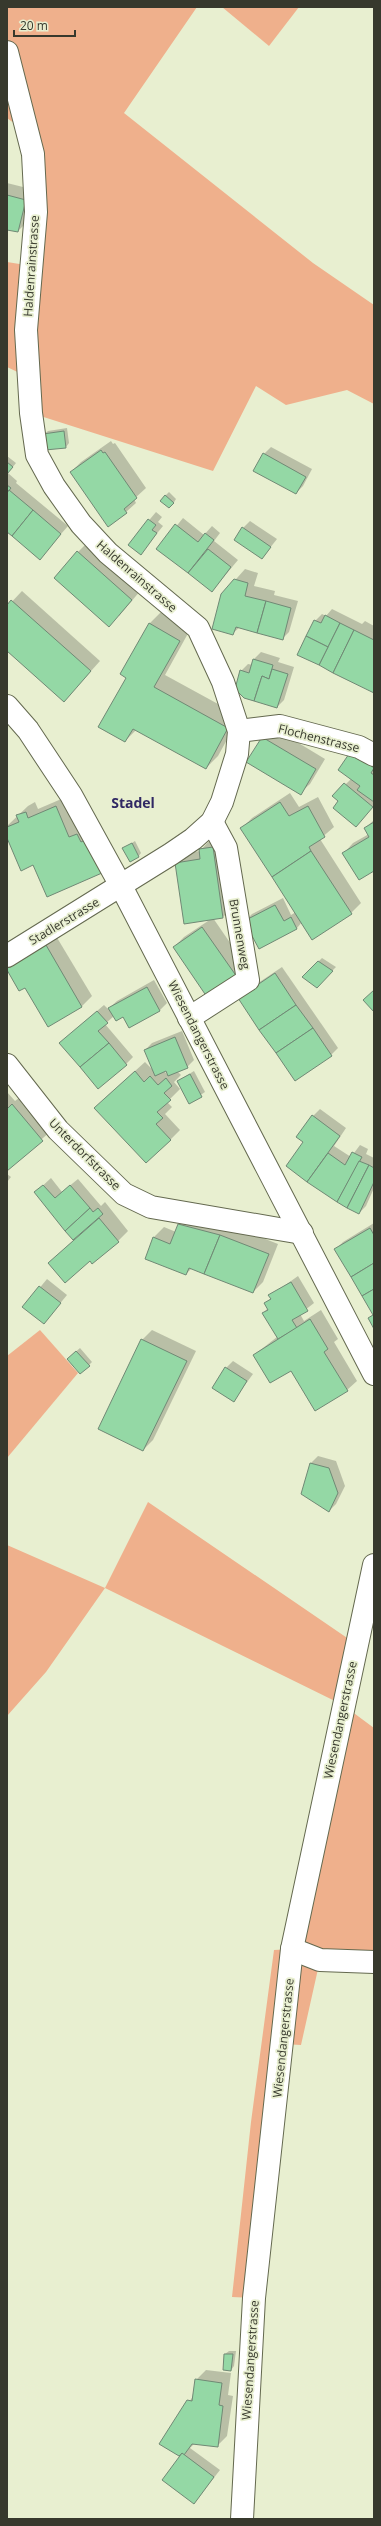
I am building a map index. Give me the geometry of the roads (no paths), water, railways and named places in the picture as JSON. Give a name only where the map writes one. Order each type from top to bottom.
[{"type":"street","name":"Haldenrainstrasse","points":[[7,52],[33,154],[36,212],[26,330],[31,413],[37,455],[54,486],[81,524],[108,553],[198,628],[224,682],[239,730],[237,754],[222,802],[212,822],[193,839],[121,886]]},
{"type":"street","name":"Wiesendangerstrasse","points":[[7,706],[28,730],[71,795],[121,886],[374,1374]]},
{"type":"street","name":"Flochenstrasse","points":[[239,730],[280,726],[359,747],[374,755]]},
{"type":"street","name":"Brunnenweg","points":[[189,1018],[248,980],[226,848],[212,822]]},
{"type":"street","name":"Stadlerstrasse","points":[[7,956],[121,886]]},
{"type":"street","name":"Unterdorfstrasse","points":[[7,1065],[58,1130],[124,1194],[151,1207],[302,1233]]},
{"type":"street","name":"Wiesendangerstrasse","points":[[242,2519],[254,2298],[292,1949],[374,1564]]},
{"type":"street","points":[[292,1949],[320,1960],[374,1962]]},
{"type":"district","name":"Stadel","points":[[133,802]]}]
